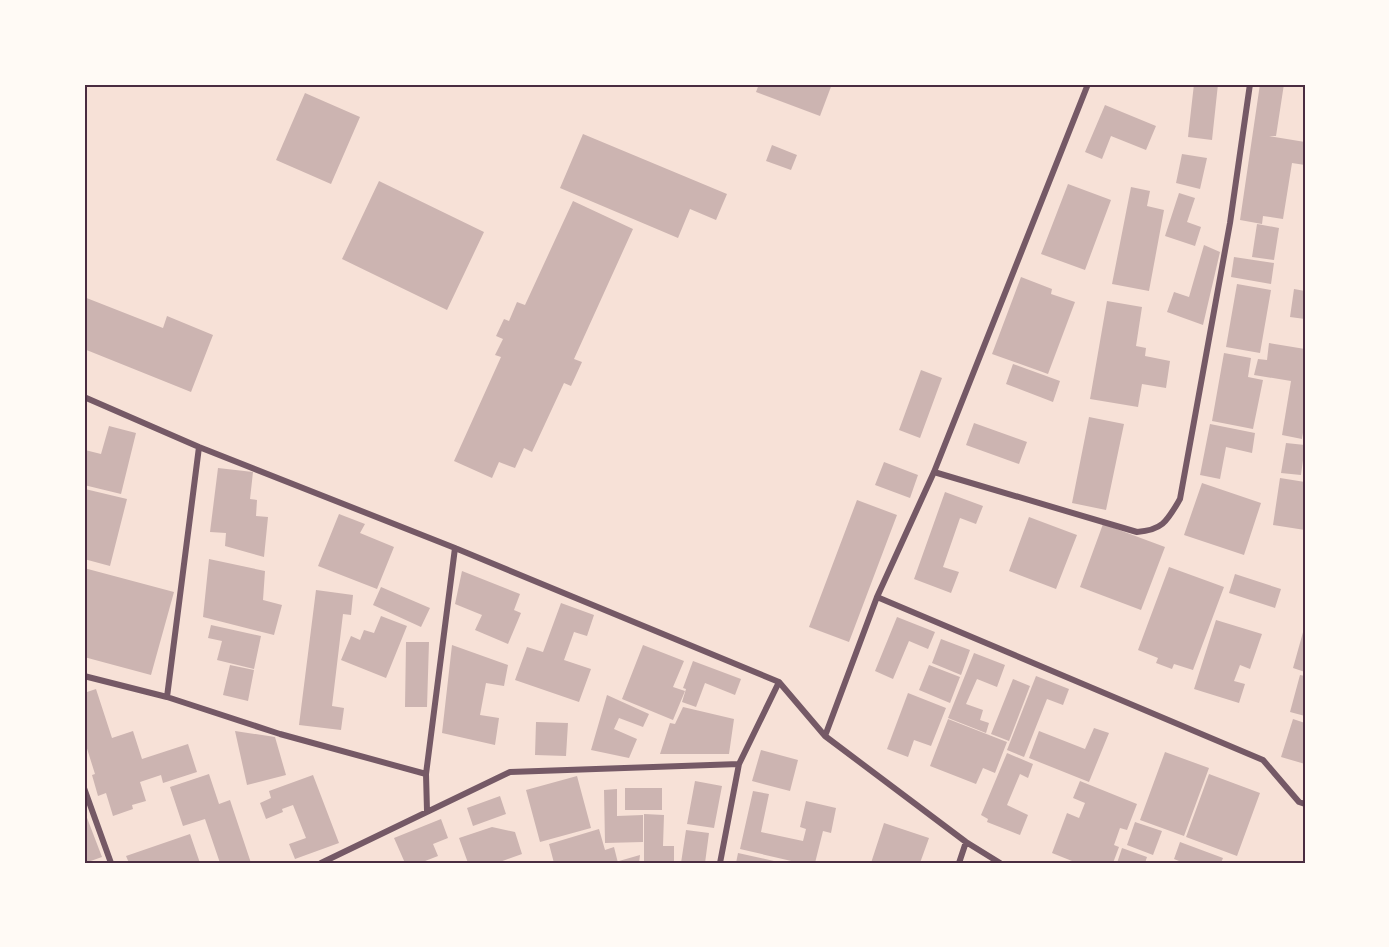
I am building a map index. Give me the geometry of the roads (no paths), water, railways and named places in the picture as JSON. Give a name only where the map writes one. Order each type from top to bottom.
[{"type":"street","points":[[825,736],[877,597],[934,472],[1088,84]]},
{"type":"street","points":[[934,472],[1137,532],[1153,531],[1169,519],[1180,499],[1230,222],[1250,84]]},
{"type":"street","points":[[84,397],[199,447],[455,548],[779,682],[825,736],[966,842],[1000,863]]},
{"type":"street","points":[[167,697],[199,447]]},
{"type":"street","points":[[427,811],[426,774],[455,548]]},
{"type":"street","points":[[877,597],[1263,760],[1299,802],[1305,804]]},
{"type":"street","points":[[84,676],[167,697],[280,734],[426,774]]},
{"type":"street","points":[[720,863],[739,764],[779,682]]},
{"type":"street","points":[[321,863],[510,772],[739,764]]},
{"type":"street","points":[[84,788],[111,863]]},
{"type":"street","points":[[959,863],[966,842]]}]
